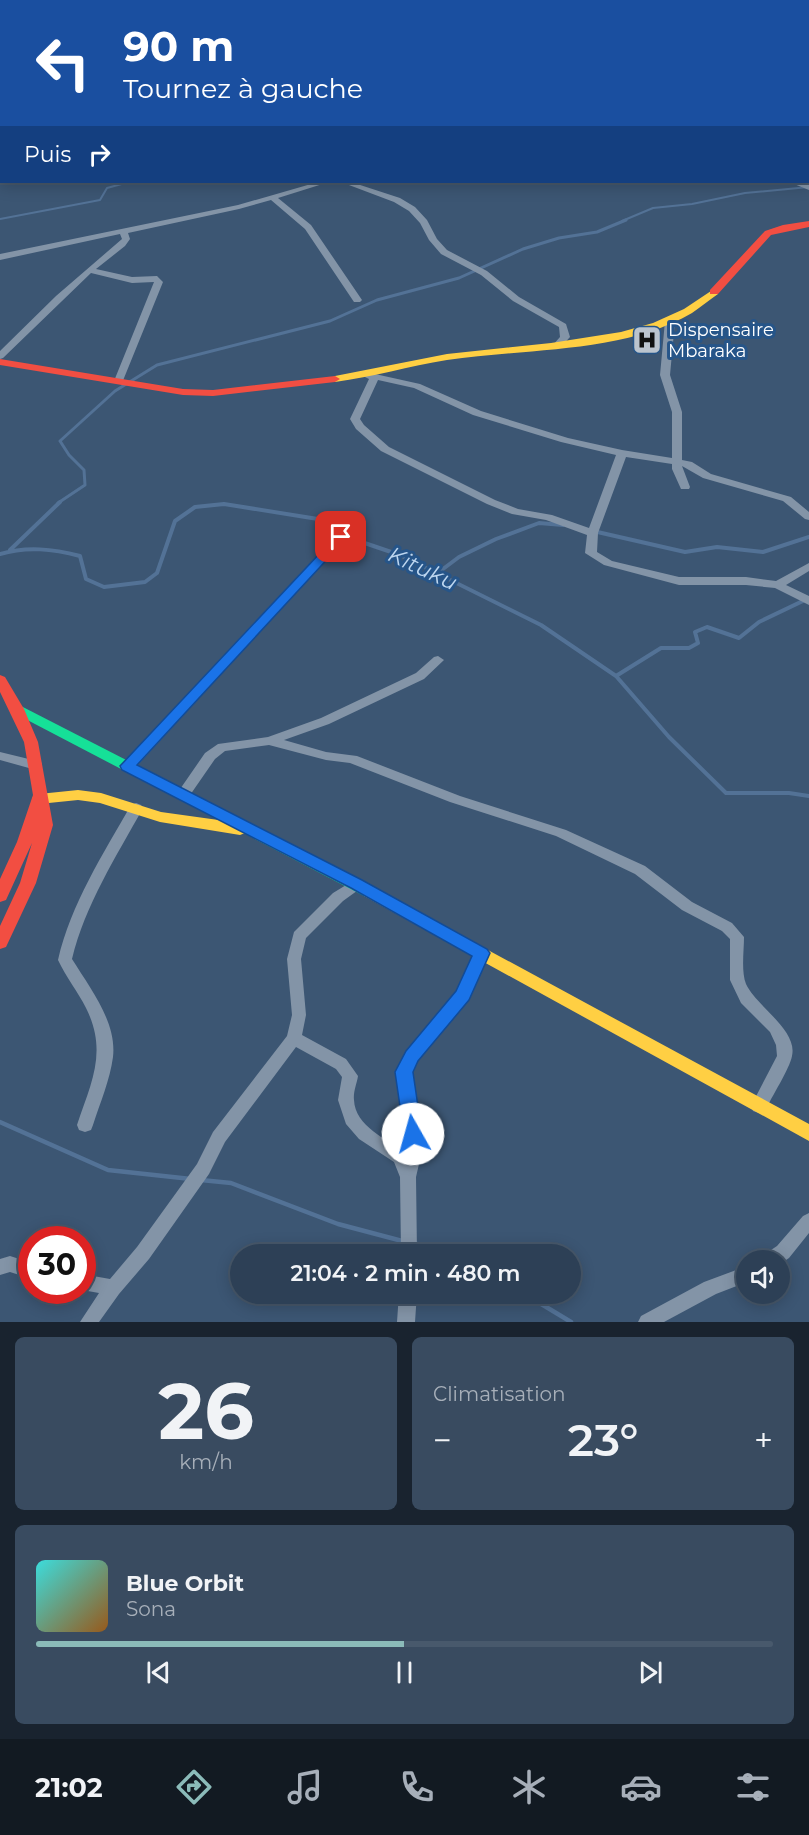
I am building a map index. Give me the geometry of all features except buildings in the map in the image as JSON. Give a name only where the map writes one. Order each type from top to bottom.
[{"type":"street","points":[[0,257],[273,198],[322,183]]},
{"type":"street","points":[[348,183],[397,200],[412,209],[424,222],[433,240],[444,252],[484,273],[516,299],[563,326],[565,337],[557,346]]},
{"type":"street","points":[[273,198],[308,227],[357,300]]},
{"type":"street","points":[[0,362],[183,392],[213,393],[370,376],[448,357],[557,346],[629,334],[670,321],[716,290],[766,234],[783,228],[809,224]]},
{"type":"street","points":[[0,356],[50,304],[126,239],[123,230]]},
{"type":"street","points":[[88,270],[125,279],[157,279],[159,282],[119,381]]},
{"type":"street","points":[[670,321],[665,375],[677,412],[679,476],[686,487]]},
{"type":"street","points":[[370,376],[429,390],[477,413],[565,440],[622,453],[678,461],[722,481],[787,499],[809,517]]},
{"type":"street","points":[[370,376],[355,419],[360,427],[385,449],[507,509],[548,517],[593,533]]},
{"type":"street","points":[[622,453],[593,533],[591,553],[598,559],[679,582],[746,581],[778,585],[809,601]]},
{"type":"street","points":[[128,766],[341,537]]},
{"type":"street","points":[[778,585],[809,566]]},
{"type":"street","points":[[183,795],[210,756],[222,747],[269,741],[325,721],[420,676],[438,660]]},
{"type":"street","points":[[0,680],[17,709],[31,742],[45,825],[28,883],[0,943]]},
{"type":"street","points":[[17,709],[356,884],[809,1133]]},
{"type":"street","points":[[269,741],[326,756],[352,759],[454,799],[561,833],[640,870],[687,906],[727,927],[738,937],[737,980],[746,999],[775,1028],[784,1044],[785,1056],[759,1106]]},
{"type":"street","points":[[0,756],[36,765]]},
{"type":"street","points":[[39,799],[90,796],[160,817],[255,831]]},
{"type":"street","points":[[0,896],[25,842],[39,799]]},
{"type":"street","points":[[85,1125],[105,1056],[104,1034],[84,992],[65,960],[76,923],[136,808]]},
{"type":"street","points":[[89,1322],[113,1288],[143,1253],[203,1169],[219,1137],[294,1038],[299,1015],[294,959],[299,936],[338,897],[356,884]]},
{"type":"street","points":[[409,1244],[408,1177],[414,1151],[404,1072],[412,1056],[463,995],[482,953]]},
{"type":"street","points":[[294,1038],[341,1064],[350,1076],[346,1100],[352,1119],[365,1134],[400,1157],[408,1177]]},
{"type":"street","points":[[785,1250],[809,1221]]},
{"type":"street","points":[[0,1267],[10,1264],[18,1267]]},
{"type":"street","points":[[647,1322],[702,1293],[736,1279]]},
{"type":"street","points":[[96,1285],[113,1288]]},
{"type":"street","points":[[406,1322],[407,1304]]},
{"type":"waterway","points":[[0,219],[100,200],[107,188],[125,183]]},
{"type":"waterway","points":[[622,221],[653,208],[692,204],[745,193],[809,187]]},
{"type":"waterway","points":[[58,503],[85,485],[84,470],[69,455],[60,441],[115,391],[157,365],[330,321],[377,300],[459,278],[523,249],[559,238],[597,232],[626,220]]},
{"type":"waterway","points":[[10,550],[60,502]]},
{"type":"waterway","name":"Kituku","points":[[0,554],[40,549],[60,552],[80,556],[86,579],[104,587],[145,582],[157,573],[175,521],[195,507],[224,504],[324,520],[341,535],[400,555],[437,573]]},
{"type":"waterway","points":[[437,573],[459,557],[496,539],[539,523],[563,525]]},
{"type":"waterway","points":[[593,531],[685,552],[717,547],[763,552],[809,537]]},
{"type":"waterway","name":"Kituku","points":[[437,573],[541,625],[616,676]]},
{"type":"waterway","points":[[616,676],[661,648],[689,648],[698,643],[695,632],[707,627],[739,638],[759,622],[809,598]]},
{"type":"waterway","name":"Kituku","points":[[616,676],[669,737],[726,793],[789,793],[809,796]]},
{"type":"waterway","points":[[0,1122],[108,1170],[191,1179]]},
{"type":"waterway","points":[[201,1180],[231,1183],[338,1224],[406,1242]]},
{"type":"waterway","points":[[541,1304],[571,1322]]},
{"type":"traffic: fast","points":[[17,709],[370,892]]},
{"type":"traffic: slow","points":[[335,379],[447,357],[551,346],[623,335],[657,325],[687,311],[714,292]]},
{"type":"traffic: slow","points":[[39,799],[78,795],[101,798],[160,817],[240,829]]},
{"type":"traffic: slow","points":[[370,892],[809,1133]]},
{"type":"traffic: jam","points":[[714,292],[768,233],[809,224]]},
{"type":"traffic: jam","points":[[0,362],[183,392],[213,393],[335,379]]},
{"type":"traffic: jam","points":[[0,680],[17,709],[31,742],[45,825],[28,883],[0,943]]},
{"type":"traffic: jam","points":[[0,896],[25,842],[38,799]]},
{"type":"place","name":"Dispensaire Mbaraka","points":[[647,340]]},
{"type":"route","points":[[341,537],[273,613],[128,766],[356,884],[482,953],[463,995],[412,1056],[404,1072],[413,1134]]}]
